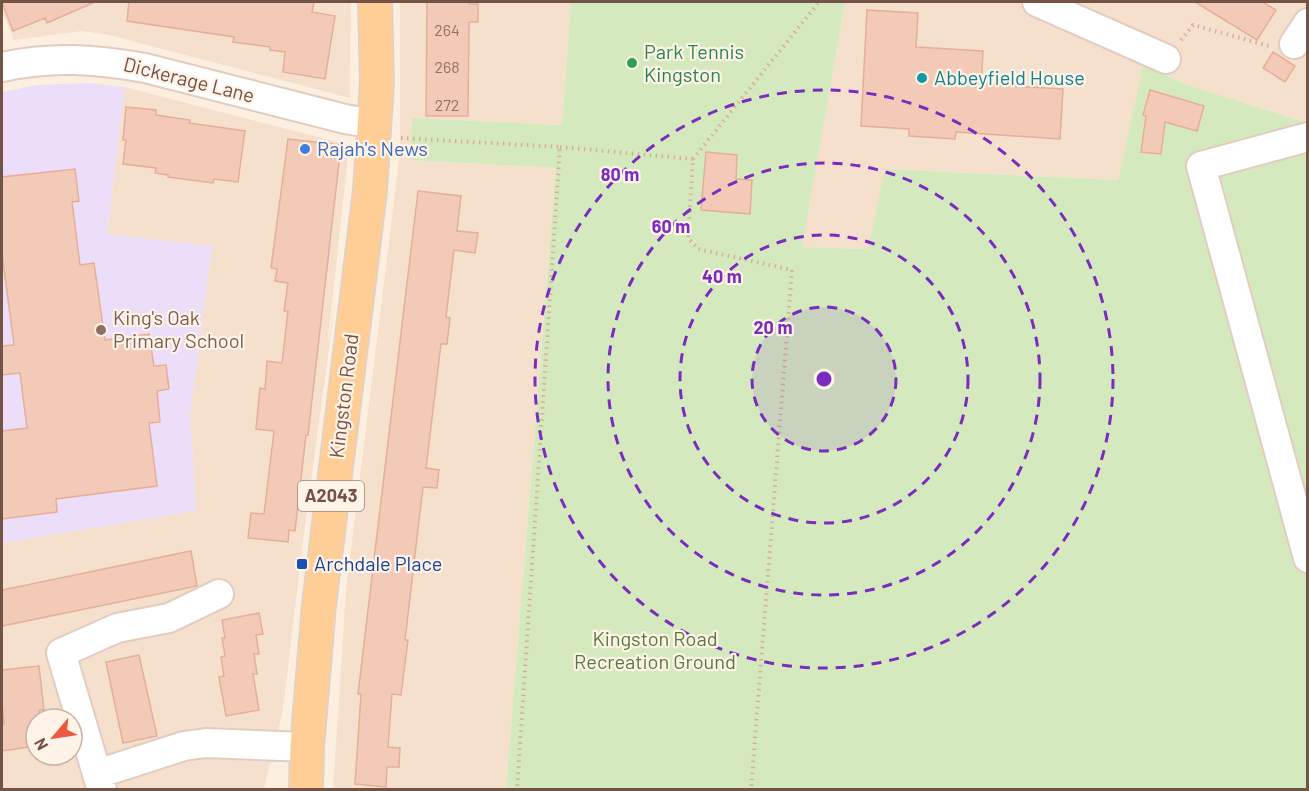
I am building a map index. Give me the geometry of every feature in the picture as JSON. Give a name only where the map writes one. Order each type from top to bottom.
[{"type":"main road","name":"Kingston Road","points":[[306,789],[320,594],[366,230],[377,82],[375,2]]},
{"type":"street","points":[[1037,2],[1166,59]]},
{"type":"street","name":"Dickerage Lane","points":[[2,67],[28,61],[55,59],[115,62],[345,119],[374,124]]},
{"type":"street","points":[[1308,137],[1201,166],[1308,558]]},
{"type":"street","points":[[219,594],[169,618],[117,628],[61,653],[99,782],[184,746],[206,743],[308,747]]},
{"type":"path","points":[[751,789],[792,270],[698,249],[688,238],[693,159],[819,2]]},
{"type":"path","points":[[1166,59],[1193,25],[1266,46],[1301,33]]},
{"type":"path","points":[[411,139],[560,147],[693,159]]},
{"type":"path","points":[[517,789],[560,147]]},
{"type":"shaded area","points":[[2,2],[351,2],[350,98],[109,35],[82,31],[14,40],[2,12]]},
{"type":"shaded area","points":[[400,2],[571,2],[562,125],[412,118],[411,160],[556,168],[506,789],[333,790],[346,590],[400,152]]},
{"type":"shaded area","points":[[845,2],[1307,2],[1307,123],[1185,84],[1143,65],[1118,180],[886,169],[869,249],[801,247]]},
{"type":"shaded area","name":"King's Oak Primary School","points":[[90,83],[125,87],[107,234],[212,246],[190,415],[196,511],[2,543],[2,92],[37,85]]},
{"type":"shaded area","points":[[125,87],[341,143],[349,148],[327,349],[335,304],[283,709],[264,789],[2,790],[2,543],[196,511],[190,415],[212,246],[107,234]]},
{"type":"green space","name":"Kingston Road Recreation Ground","points":[[571,2],[845,2],[802,247],[868,249],[885,169],[1118,180],[1143,65],[1185,84],[1307,123],[1307,789],[506,789],[556,168],[410,160],[412,118],[562,125]]},
{"type":"building","points":[[2,2],[95,2],[47,23],[45,18],[13,31]]},
{"type":"building","points":[[129,2],[314,2],[312,12],[335,16],[325,79],[283,72],[285,52],[270,50],[270,47],[233,42],[234,37],[127,21]]},
{"type":"building","points":[[427,2],[478,4],[478,22],[469,22],[468,116],[426,116]]},
{"type":"building","points":[[1195,2],[1263,2],[1276,10],[1257,40]]},
{"type":"building","name":"Abbeyfield House","points":[[867,10],[918,13],[916,47],[983,51],[981,84],[1063,89],[1060,139],[956,132],[955,139],[909,136],[909,129],[861,126]]},
{"type":"building","points":[[1273,52],[1295,66],[1285,82],[1263,68]]},
{"type":"building","points":[[1150,90],[1204,106],[1197,131],[1165,122],[1161,154],[1141,152],[1146,116],[1143,115]]},
{"type":"building","points":[[126,107],[156,110],[156,115],[190,120],[189,123],[245,131],[238,182],[214,179],[213,183],[168,177],[168,175],[155,173],[156,168],[123,164]]},
{"type":"building","points":[[288,139],[341,145],[308,435],[306,435],[295,531],[289,530],[288,542],[248,538],[251,513],[264,514],[274,431],[256,429],[260,388],[265,389],[267,361],[282,363],[288,311],[284,311],[288,283],[275,281],[277,269],[271,268]]},
{"type":"building","points":[[706,152],[737,155],[736,179],[752,180],[750,214],[701,210]]},
{"type":"building","points":[[75,169],[79,201],[72,202],[80,265],[94,263],[105,340],[149,334],[154,366],[166,365],[169,389],[157,391],[160,422],[149,423],[157,486],[56,499],[57,512],[2,519],[2,431],[27,428],[20,373],[2,375],[2,346],[14,345],[2,254],[2,177]]},
{"type":"building","points":[[418,191],[461,196],[457,231],[478,233],[475,253],[454,250],[446,317],[450,318],[447,344],[441,344],[426,468],[439,470],[437,488],[423,487],[405,640],[408,640],[401,695],[392,694],[388,747],[400,748],[399,767],[387,767],[386,787],[355,784],[361,694],[358,694]]},
{"type":"building","points":[[191,551],[197,586],[2,626],[2,590]]},
{"type":"building","points":[[259,613],[263,634],[256,635],[259,654],[254,654],[257,674],[253,674],[259,710],[226,716],[219,677],[224,676],[221,657],[225,656],[222,638],[225,638],[222,620]]},
{"type":"building","points":[[139,655],[157,736],[123,743],[106,662]]},
{"type":"building","points":[[39,666],[44,707],[24,707],[24,748],[2,751],[2,724],[4,724],[2,670]]},
{"type":"place","name":"Park Tennis Kingston","points":[[632,63]]},
{"type":"place","name":"Abbeyfield House","points":[[922,78]]},
{"type":"place","name":"Rajah's News","points":[[305,149]]},
{"type":"place","name":"King's Oak Primary School","points":[[101,330]]},
{"type":"place","name":"Archdale Place","points":[[302,564]]}]
